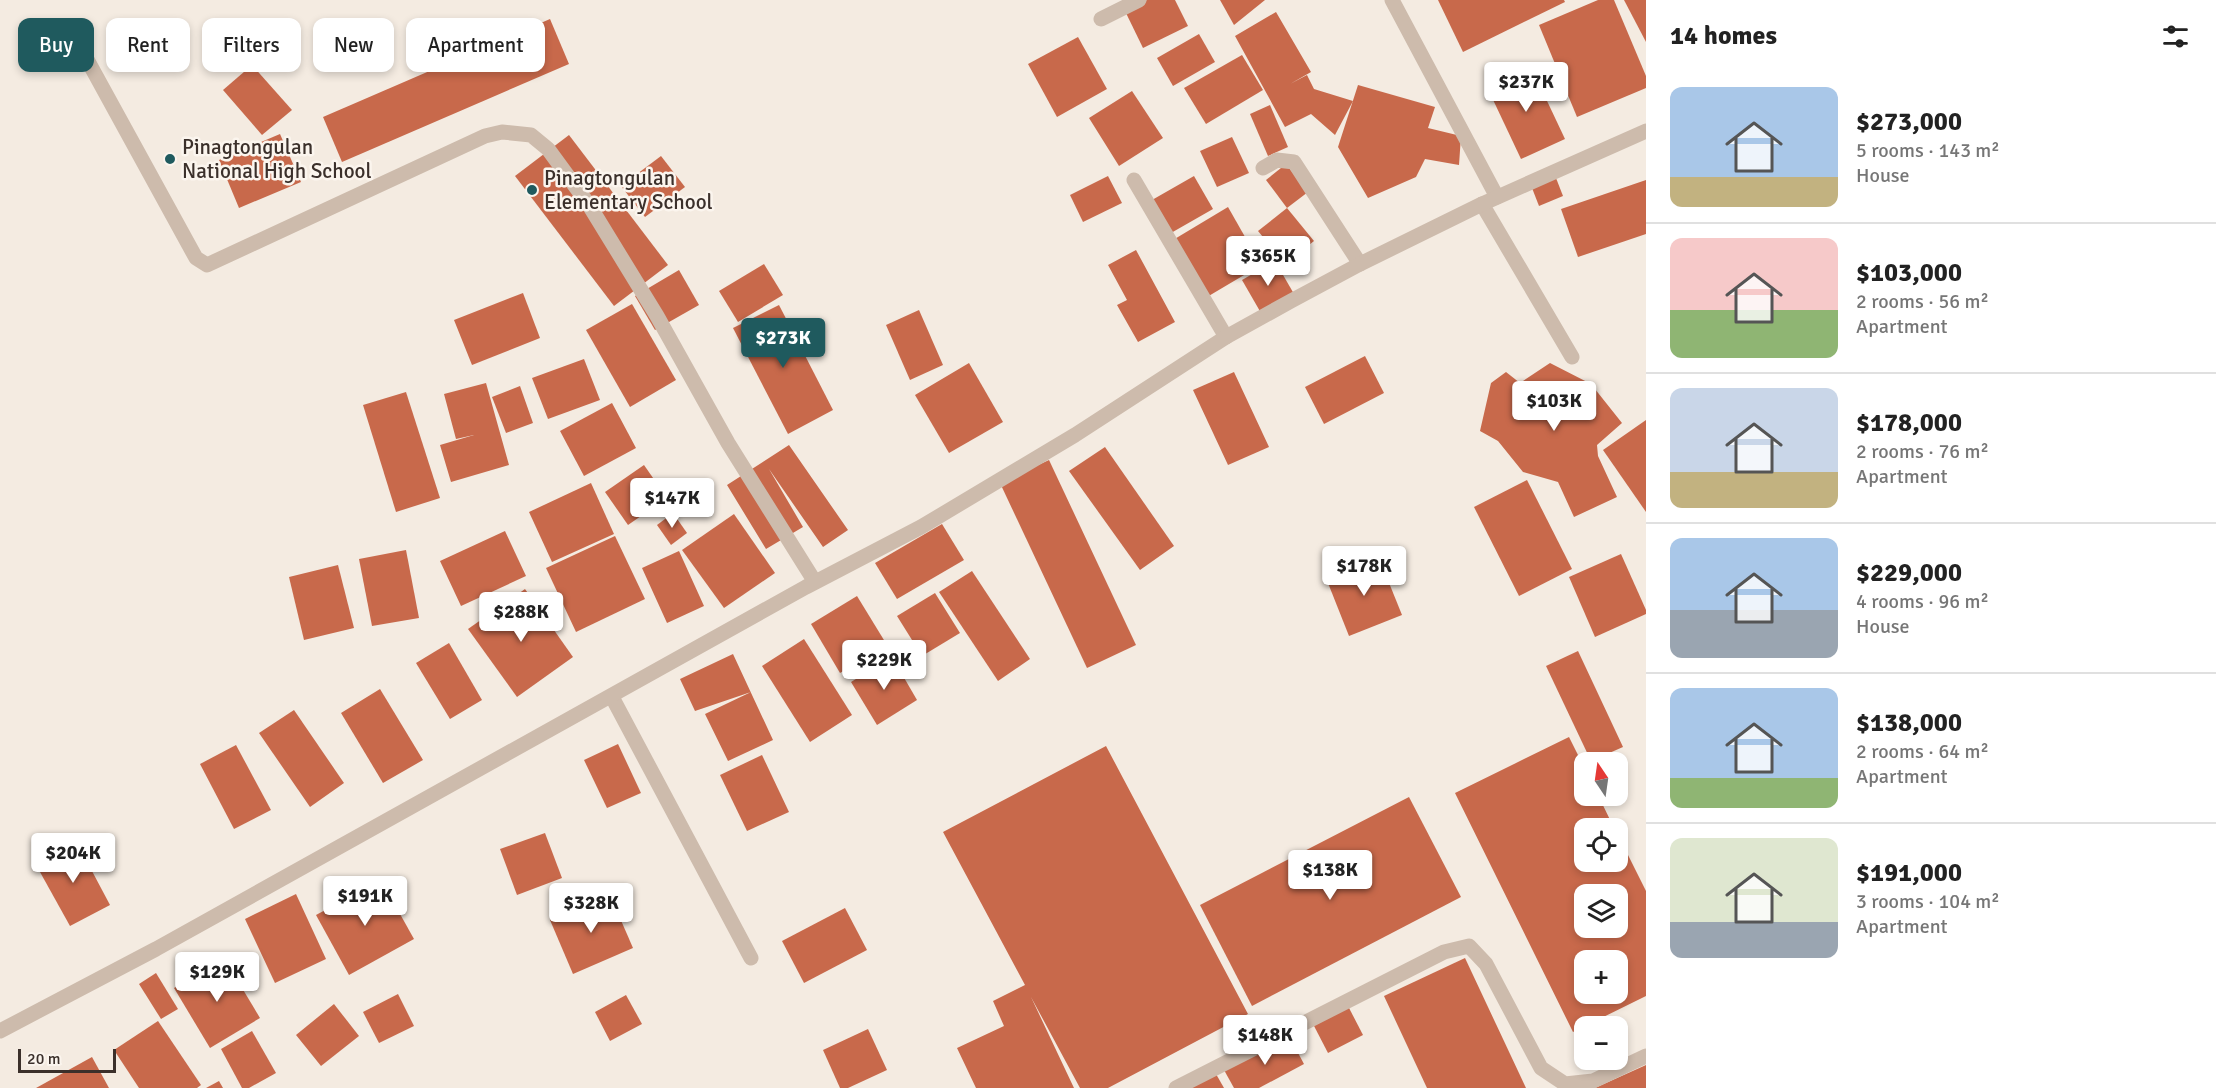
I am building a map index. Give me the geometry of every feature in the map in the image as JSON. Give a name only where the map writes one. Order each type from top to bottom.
[{"type":"street","points":[[1101,19],[1139,0]]},
{"type":"street","points":[[1392,0],[1497,197]]},
{"type":"street","points":[[94,72],[196,258],[207,265],[484,136],[502,132],[531,135],[548,149],[589,205],[657,316],[728,443],[815,582]]},
{"type":"street","points":[[0,1031],[156,949],[815,582],[921,527],[1075,435],[1226,338],[1360,264],[1497,197],[1646,131]]},
{"type":"street","points":[[1263,168],[1277,160],[1294,162],[1360,264]]},
{"type":"street","points":[[1134,180],[1226,338]]},
{"type":"street","points":[[1482,204],[1572,357]]},
{"type":"street","points":[[612,697],[751,958]]},
{"type":"street","points":[[1176,1088],[1444,952],[1469,946],[1486,964],[1541,1068],[1565,1084],[1593,1080],[1646,1056]]},
{"type":"building","points":[[1147,0],[1175,0],[1188,26],[1143,48],[1125,11]]},
{"type":"building","points":[[1220,0],[1265,0],[1234,25]]},
{"type":"building","points":[[1438,0],[1564,0],[1565,2],[1463,52]]},
{"type":"building","points":[[1598,0],[1614,0],[1646,76],[1646,88],[1577,117],[1539,25]]},
{"type":"building","points":[[1624,0],[1646,0],[1646,42]]},
{"type":"building","points":[[1276,12],[1311,72],[1290,84],[1307,75],[1314,89],[1353,101],[1335,135],[1311,114],[1285,127],[1235,36]]},
{"type":"building","points":[[550,19],[569,64],[342,162],[323,117],[427,72],[545,72],[545,21]]},
{"type":"building","points":[[1199,34],[1215,62],[1173,86],[1157,58]]},
{"type":"building","points":[[1078,37],[1107,89],[1057,117],[1028,64]]},
{"type":"building","points":[[1242,55],[1263,90],[1206,124],[1184,88]]},
{"type":"building","points":[[1531,67],[1565,139],[1521,159],[1487,87]]},
{"type":"building","points":[[244,72],[258,72],[292,110],[262,135],[223,90]]},
{"type":"building","points":[[1358,85],[1435,107],[1428,128],[1461,136],[1459,165],[1425,159],[1416,177],[1368,198],[1338,147]]},
{"type":"building","points":[[1132,91],[1163,138],[1119,166],[1089,118]]},
{"type":"building","points":[[1270,105],[1288,147],[1268,156],[1250,114]]},
{"type":"building","points":[[280,134],[301,182],[239,208],[219,160]]},
{"type":"building","points":[[569,135],[668,265],[614,306],[515,176]]},
{"type":"building","points":[[1232,137],[1249,173],[1217,187],[1200,151]]},
{"type":"building","points":[[661,156],[685,187],[645,217],[621,186]]},
{"type":"building","points":[[1286,164],[1308,192],[1287,208],[1266,180]]},
{"type":"building","points":[[1108,176],[1122,203],[1083,222],[1070,195]]},
{"type":"building","points":[[1194,176],[1213,209],[1171,233],[1152,200]]},
{"type":"building","points":[[1556,178],[1563,196],[1539,206],[1532,188]]},
{"type":"building","points":[[1646,180],[1646,234],[1578,257],[1561,209]]},
{"type":"building","points":[[1228,207],[1261,265],[1207,297],[1173,240]]},
{"type":"building","points":[[1287,208],[1314,241],[1285,264],[1258,231]]},
{"type":"building","points":[[1136,250],[1175,322],[1138,342],[1117,305],[1127,300],[1108,265]]},
{"type":"building","points":[[1275,261],[1294,294],[1261,313],[1242,280]]},
{"type":"building","points":[[764,264],[783,295],[738,322],[719,291]]},
{"type":"building","points":[[679,270],[699,305],[655,330],[635,296]]},
{"type":"building","points":[[523,293],[540,338],[472,365],[454,320]]},
{"type":"building","points":[[632,304],[676,380],[630,407],[586,330]]},
{"type":"building","points":[[779,305],[833,410],[788,434],[733,328]]},
{"type":"building","points":[[919,310],[943,365],[910,380],[886,325]]},
{"type":"building","points":[[1365,356],[1384,393],[1324,424],[1305,387]]},
{"type":"building","points":[[584,359],[600,400],[548,419],[532,378]]},
{"type":"building","points":[[969,363],[1003,422],[949,453],[915,395]]},
{"type":"building","points":[[1550,363],[1591,384],[1622,423],[1597,445],[1598,456],[1617,497],[1574,517],[1558,482],[1523,472],[1498,441],[1480,431],[1491,383],[1506,372],[1520,383]]},
{"type":"building","points":[[1234,372],[1269,447],[1228,465],[1193,390]]},
{"type":"building","points":[[486,383],[509,465],[451,482],[440,445],[474,435],[456,439],[444,394]]},
{"type":"building","points":[[520,386],[533,423],[506,433],[492,397]]},
{"type":"building","points":[[406,392],[440,498],[396,512],[363,405]]},
{"type":"building","points":[[612,403],[636,448],[584,476],[560,431]]},
{"type":"building","points":[[1646,420],[1646,512],[1603,450]]},
{"type":"building","points":[[789,445],[848,530],[823,547],[769,469],[803,527],[766,549],[727,485]]},
{"type":"building","points":[[1105,447],[1174,546],[1140,570],[1069,471]]},
{"type":"building","points":[[1049,460],[1136,645],[1087,668],[1000,483]]},
{"type":"building","points":[[644,465],[667,498],[628,525],[605,492]]},
{"type":"building","points":[[1527,480],[1572,569],[1519,596],[1474,507]]},
{"type":"building","points":[[591,483],[614,534],[552,562],[529,512]]},
{"type":"building","points":[[673,513],[687,533],[671,545],[657,525]]},
{"type":"building","points":[[734,514],[775,573],[724,608],[682,550]]},
{"type":"building","points":[[942,524],[964,560],[897,599],[875,563]]},
{"type":"building","points":[[505,531],[526,576],[461,606],[440,561]]},
{"type":"building","points":[[615,536],[645,599],[576,632],[546,568]]},
{"type":"building","points":[[406,550],[419,618],[372,626],[359,559]]},
{"type":"building","points":[[679,551],[704,606],[667,623],[642,568]]},
{"type":"building","points":[[1621,554],[1646,614],[1595,637],[1569,577]]},
{"type":"building","points":[[1379,558],[1402,615],[1349,636],[1326,578]]},
{"type":"building","points":[[338,565],[354,628],[304,640],[289,577]]},
{"type":"building","points":[[972,571],[1030,659],[998,681],[939,592]]},
{"type":"building","points":[[525,589],[573,657],[517,697],[468,629]]},
{"type":"building","points":[[935,593],[960,633],[922,656],[897,616]]},
{"type":"building","points":[[857,596],[887,645],[840,673],[811,624]]},
{"type":"building","points":[[804,639],[852,715],[810,742],[762,666]]},
{"type":"building","points":[[449,643],[482,700],[450,719],[416,663]]},
{"type":"building","points":[[1578,651],[1623,747],[1612,752],[1587,752],[1546,666]]},
{"type":"building","points":[[733,654],[751,692],[695,711],[680,679]]},
{"type":"building","points":[[892,657],[917,700],[877,725],[851,682]]},
{"type":"building","points":[[380,689],[423,760],[383,783],[341,713]]},
{"type":"building","points":[[751,692],[773,740],[728,761],[705,714]]},
{"type":"building","points":[[294,710],[344,783],[310,807],[259,733]]},
{"type":"building","points":[[1569,737],[1576,752],[1574,752],[1574,806],[1603,806],[1609,818],[1574,818],[1574,872],[1628,872],[1628,855],[1646,891],[1646,996],[1605,1016],[1574,1016],[1573,1032],[1455,793]]},
{"type":"building","points":[[618,744],[641,793],[607,808],[584,760]]},
{"type":"building","points":[[236,745],[271,810],[234,829],[200,764]]},
{"type":"building","points":[[1106,746],[1248,1014],[1108,1088],[1080,1088],[1031,997],[1074,1088],[976,1088],[957,1048],[1004,1026],[993,1001],[1025,985],[943,832]]},
{"type":"building","points":[[762,755],[789,812],[747,831],[720,775]]},
{"type":"building","points":[[1409,797],[1461,897],[1252,1006],[1200,905]]},
{"type":"building","points":[[545,833],[562,878],[517,895],[500,849]]},
{"type":"building","points":[[76,841],[110,905],[70,926],[35,863]]},
{"type":"building","points":[[381,880],[414,939],[349,975],[316,915]]},
{"type":"building","points":[[296,894],[326,959],[275,983],[245,919]]},
{"type":"building","points":[[610,895],[633,948],[573,974],[550,920]]},
{"type":"building","points":[[845,908],[867,950],[804,983],[782,941]]},
{"type":"building","points":[[224,958],[260,1018],[210,1048],[174,988]]},
{"type":"building","points":[[1465,958],[1526,1088],[1427,1088],[1384,996]]},
{"type":"building","points":[[156,973],[178,1009],[161,1019],[139,984]]},
{"type":"building","points":[[398,994],[414,1026],[379,1043],[363,1012]]},
{"type":"building","points":[[626,995],[642,1024],[610,1041],[595,1012]]},
{"type":"building","points":[[334,1004],[359,1036],[321,1066],[296,1035]]},
{"type":"building","points":[[1348,1006],[1363,1035],[1328,1053],[1313,1024]]},
{"type":"building","points":[[158,1021],[201,1085],[197,1088],[139,1088],[114,1050]]},
{"type":"building","points":[[868,1029],[887,1070],[848,1088],[840,1088],[823,1050]]},
{"type":"building","points":[[252,1031],[276,1073],[249,1088],[242,1088],[221,1049]]},
{"type":"building","points":[[1289,1036],[1304,1064],[1259,1088],[1234,1088],[1224,1070]]},
{"type":"building","points":[[92,1057],[109,1088],[36,1088]]},
{"type":"building","points":[[1646,1065],[1646,1088],[1595,1088]]},
{"type":"building","points":[[1216,1074],[1224,1088],[1189,1088]]},
{"type":"building","points":[[219,1081],[223,1088],[206,1088]]},
{"type":"place","name":"Pinagtongulan National High School","points":[[170,159]]},
{"type":"place","name":"Pinagtongulan Elementary School","points":[[532,190]]}]
